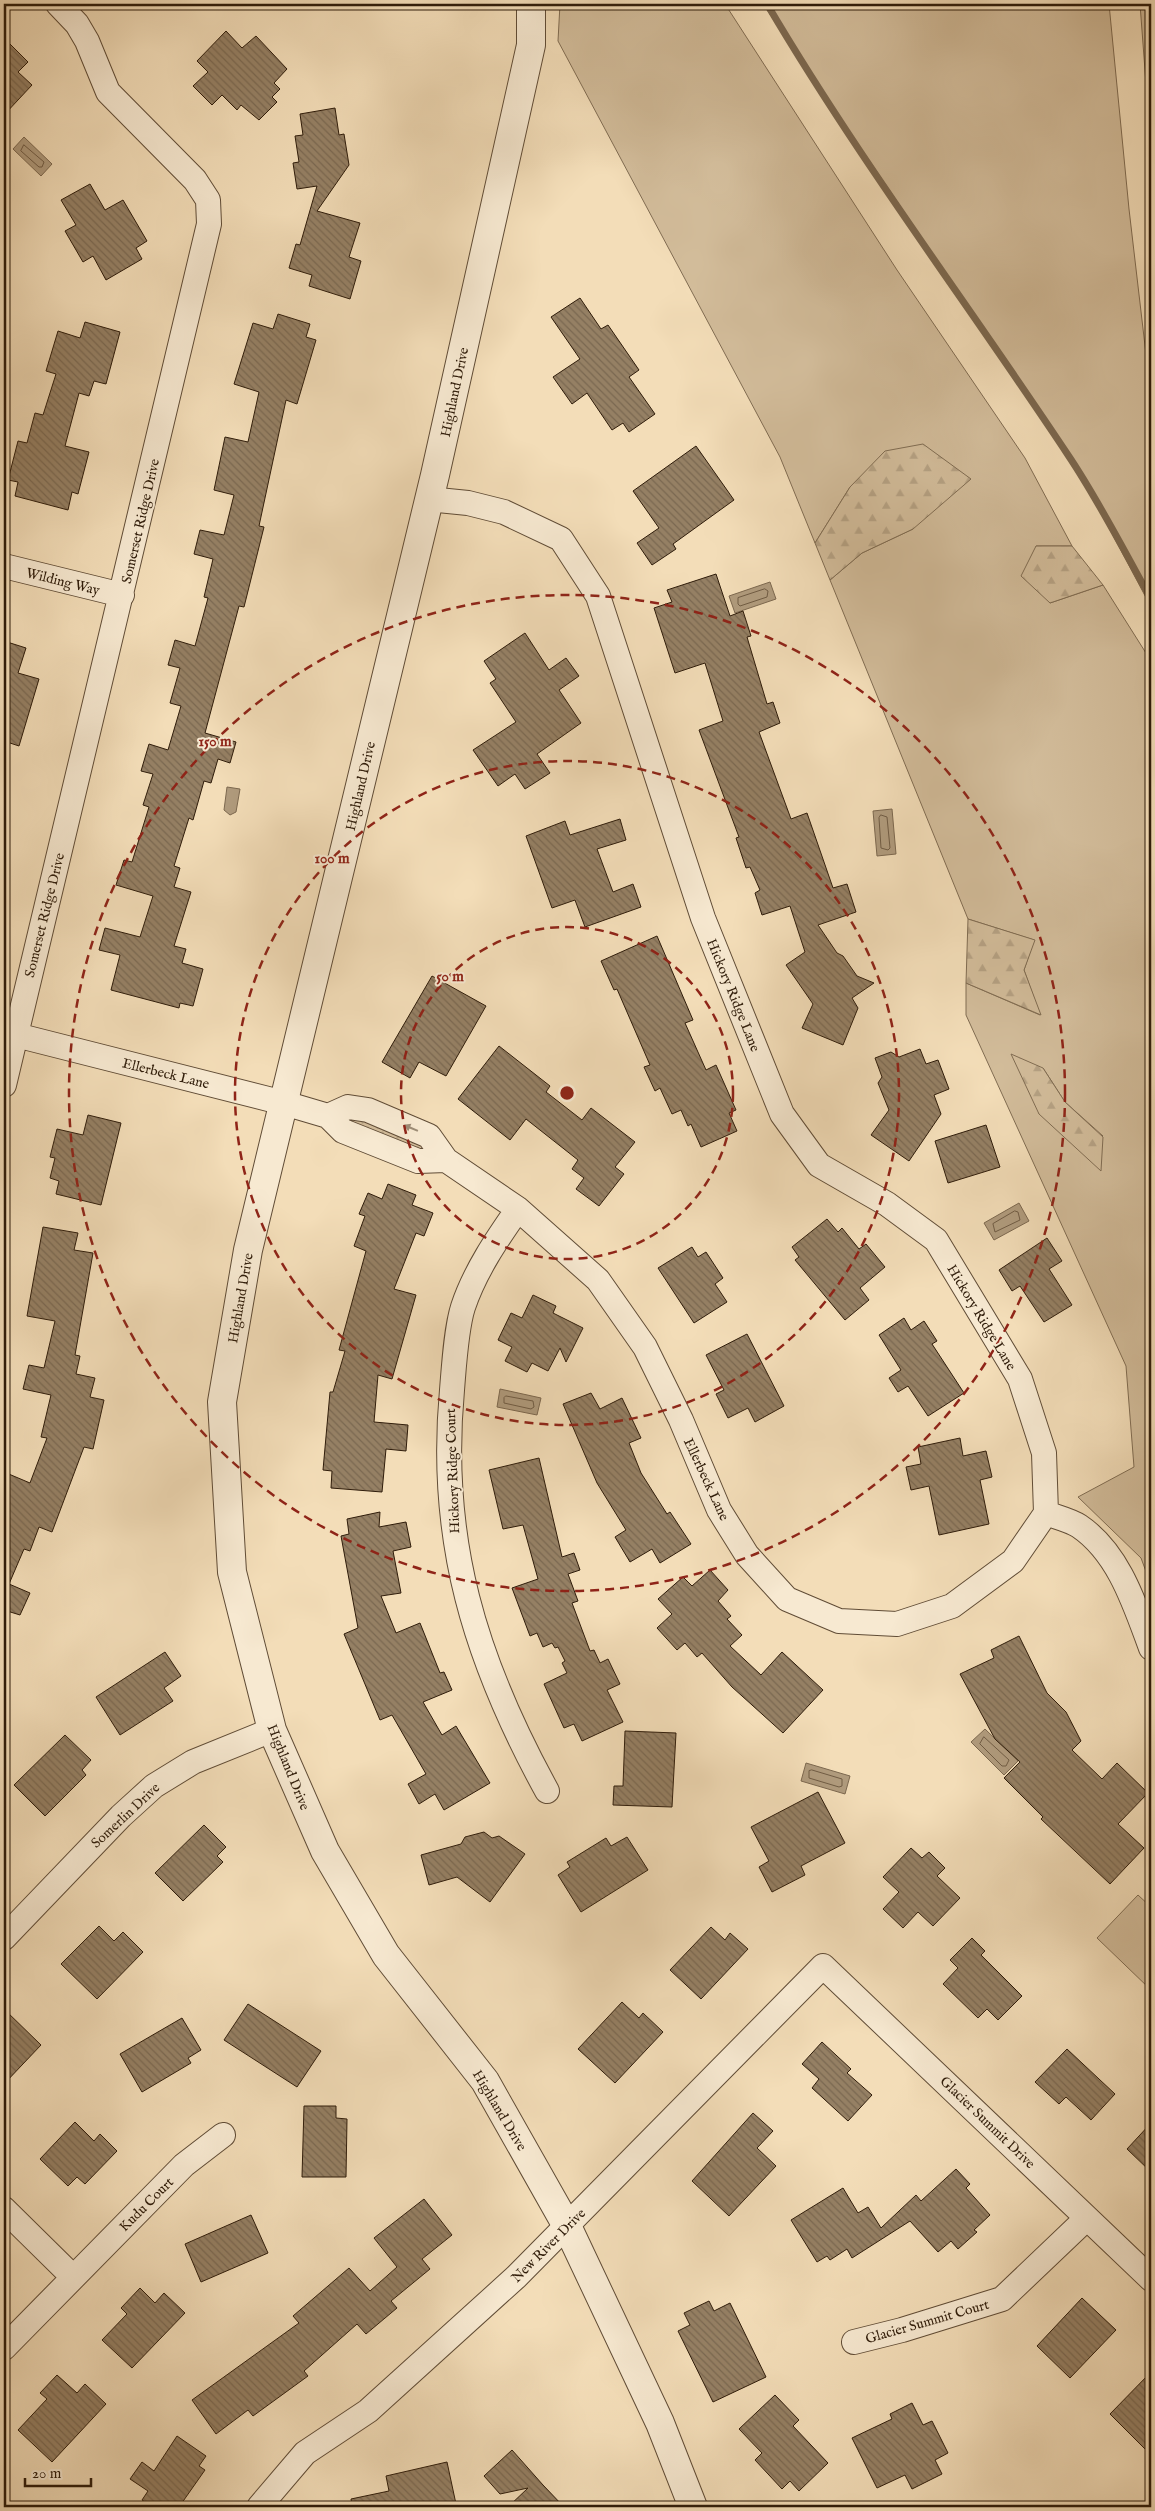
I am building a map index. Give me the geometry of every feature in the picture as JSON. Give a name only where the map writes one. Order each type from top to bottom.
[{"type":"street","name":"Somerset Ridge Drive","points":[[4,1085],[10,1034],[122,595],[209,224],[208,200],[195,180],[180,162],[108,92],[88,41],[78,24],[58,4]]},
{"type":"street","name":"Highland Drive","points":[[530,4],[531,45],[428,499],[248,1250],[222,1402],[232,1572],[272,1730],[325,1851],[386,1956],[485,2081],[567,2226],[660,2423],[693,2507]]},
{"type":"street","name":"Hickory Ridge Lane","points":[[428,499],[468,503],[504,512],[561,539],[598,596],[703,918],[782,1114],[819,1164],[887,1204],[936,1240],[1020,1379],[1044,1452],[1046,1513]]},
{"type":"street","name":"Wilding Way","points":[[4,566],[122,595]]},
{"type":"street","name":"Ellerbeck Lane","points":[[10,1034],[284,1103],[328,1116],[343,1132],[418,1161],[446,1160],[518,1208],[598,1280],[639,1340],[680,1420],[719,1510],[747,1554],[787,1599],[839,1621],[897,1624],[952,1606],[1013,1561],[1046,1513]]},
{"type":"street","name":"Hickory Ridge Court","points":[[518,1208],[488,1252],[463,1308],[453,1370],[448,1426],[450,1491],[453,1534],[461,1575],[484,1657],[517,1735],[548,1791]]},
{"type":"street","points":[[1046,1513],[1078,1526],[1111,1558],[1137,1608],[1151,1648]]},
{"type":"street","name":"Somerlin Drive","points":[[4,1938],[121,1816],[154,1786],[193,1762],[272,1730]]},
{"type":"street","name":"New River Drive","points":[[258,2507],[305,2453],[368,2411],[450,2338],[567,2226],[824,1966]]},
{"type":"street","name":"Glacier Summit Drive","points":[[824,1966],[1151,2279]]},
{"type":"street","name":"Kudu Court","points":[[73,2278],[184,2165],[223,2135]]},
{"type":"street","points":[[4,2208],[73,2278],[4,2348]]},
{"type":"street","name":"Glacier Summit Court","points":[[854,2342],[902,2330],[1002,2300],[1088,2218]]},
{"type":"green space","points":[[560,4],[725,4],[897,270],[1025,458],[1072,546],[1036,546],[1050,603],[1103,585],[1151,661],[1151,1585],[1141,1558],[1078,1497],[1134,1467],[1126,1366],[966,1015],[966,983],[1040,1015],[1024,970],[1034,940],[968,919],[830,580],[862,553],[913,529],[850,487],[815,543],[780,457],[558,41]],"holes":[[[1043,1068],[1065,1102],[1103,1136],[1039,1114]]]},
{"type":"green space","points":[[763,4],[1109,4],[1129,209],[1151,397],[1151,607],[1074,462]]},
{"type":"green space","points":[[1140,4],[1151,4],[1151,150]]},
{"type":"green space","points":[[923,444],[971,479],[913,529],[862,553],[830,580],[815,543],[850,487],[885,451]]},
{"type":"green space","points":[[1036,546],[1072,546],[1103,585],[1050,603],[1021,576]]},
{"type":"green space","points":[[968,919],[1035,940],[1024,970],[1041,1015],[966,983]]},
{"type":"green space","points":[[1011,1054],[1043,1068],[1065,1102],[1103,1137],[1101,1171],[1039,1114]]},
{"type":"green space","points":[[350,1115],[402,1131],[428,1150],[411,1151],[346,1119]]},
{"type":"green space","points":[[1138,1895],[1151,1907],[1151,1990],[1097,1938]]},
{"type":"water","points":[[24,137],[52,164],[41,176],[13,149]]},
{"type":"water","points":[[770,582],[776,599],[735,613],[729,596]]},
{"type":"water","points":[[227,787],[240,789],[236,812],[230,815],[224,810]]},
{"type":"water","points":[[892,809],[896,854],[877,856],[873,811]]},
{"type":"water","points":[[1019,1203],[1029,1221],[994,1240],[984,1223]]},
{"type":"water","points":[[500,1389],[541,1398],[537,1415],[497,1407]]},
{"type":"water","points":[[985,1729],[1018,1761],[1004,1775],[971,1742]]},
{"type":"water","points":[[806,1763],[850,1776],[845,1794],[801,1781]]},
{"type":"building","points":[[226,31],[242,48],[256,36],[287,69],[274,83],[280,89],[272,97],[277,102],[259,120],[241,105],[237,110],[222,95],[212,105],[193,86],[208,72],[197,61]]},
{"type":"building","points":[[4,38],[28,62],[18,72],[32,85],[4,115]]},
{"type":"building","points":[[335,108],[339,135],[344,134],[349,165],[317,211],[360,223],[349,257],[361,261],[350,299],[309,286],[312,275],[289,268],[296,244],[300,245],[317,186],[297,189],[293,163],[299,162],[295,136],[303,135],[300,114]]},
{"type":"building","points":[[90,184],[105,210],[123,200],[147,241],[136,248],[142,259],[106,280],[93,256],[83,262],[65,231],[76,225],[61,200]]},
{"type":"building","points":[[580,298],[601,329],[608,325],[639,370],[629,377],[655,414],[629,432],[623,423],[612,430],[587,393],[572,404],[553,377],[580,359],[551,317]]},
{"type":"building","points":[[278,314],[310,324],[306,337],[316,340],[297,404],[286,400],[259,526],[264,527],[244,607],[239,606],[205,733],[236,742],[230,763],[218,759],[211,783],[204,781],[193,820],[189,818],[174,866],[180,868],[174,887],[191,892],[174,946],[186,949],[182,963],[203,969],[193,1006],[180,1003],[179,1008],[111,990],[120,955],[99,950],[105,928],[140,937],[153,896],[116,885],[124,860],[132,862],[149,807],[143,805],[153,774],[141,771],[149,744],[168,750],[181,706],[170,703],[180,668],[168,665],[175,640],[195,646],[208,598],[204,597],[213,559],[194,554],[200,530],[224,535],[234,495],[214,490],[225,437],[248,442],[259,392],[234,384],[253,323],[273,329]]},
{"type":"building","points":[[85,322],[120,332],[106,384],[94,381],[89,396],[79,393],[65,446],[89,452],[78,494],[72,492],[68,510],[15,496],[18,482],[8,480],[18,441],[27,443],[35,413],[43,415],[56,374],[46,371],[58,331],[80,338]]},
{"type":"building","points":[[696,446],[734,500],[673,544],[676,549],[652,565],[637,543],[659,528],[633,491]]},
{"type":"building","points":[[716,574],[730,616],[743,611],[751,636],[747,637],[767,704],[773,702],[780,723],[759,732],[791,819],[807,813],[833,888],[847,884],[856,912],[818,925],[837,953],[843,956],[857,976],[874,983],[852,998],[858,1008],[843,1045],[802,1028],[813,1004],[786,965],[805,952],[790,906],[762,915],[755,893],[760,890],[750,867],[746,868],[736,838],[739,837],[699,730],[723,721],[705,663],[675,673],[654,608],[672,602],[667,590]]},
{"type":"building","points":[[525,633],[549,670],[566,658],[579,676],[559,690],[581,723],[537,754],[550,773],[525,789],[515,774],[498,786],[473,750],[516,722],[490,683],[496,679],[484,661]]},
{"type":"building","points":[[4,641],[26,648],[18,673],[39,679],[19,746],[4,741]]},
{"type":"building","points":[[620,819],[626,840],[597,849],[613,892],[633,884],[641,907],[585,927],[575,900],[552,908],[526,836],[565,821],[570,835]]},
{"type":"building","points":[[657,936],[693,1020],[685,1023],[706,1070],[716,1065],[736,1110],[729,1113],[737,1131],[701,1147],[691,1124],[688,1126],[681,1110],[672,1114],[660,1088],[655,1091],[644,1067],[650,1065],[617,989],[614,990],[601,961]]},
{"type":"building","points":[[432,976],[486,1006],[446,1076],[419,1062],[410,1078],[382,1062]]},
{"type":"building","points":[[499,1046],[550,1086],[546,1092],[582,1120],[591,1108],[635,1142],[615,1167],[624,1174],[599,1206],[576,1189],[584,1178],[572,1169],[578,1160],[526,1119],[510,1140],[458,1099]]},
{"type":"building","points":[[920,1049],[926,1064],[938,1060],[949,1089],[934,1095],[941,1114],[909,1161],[871,1135],[889,1110],[878,1083],[882,1077],[875,1058],[891,1052],[899,1057]]},
{"type":"building","points":[[88,1115],[121,1123],[101,1205],[56,1194],[59,1181],[50,1178],[55,1158],[50,1157],[57,1129],[83,1135]]},
{"type":"building","points":[[986,1125],[1000,1167],[948,1183],[935,1141]]},
{"type":"building","points":[[388,1184],[416,1195],[412,1205],[433,1213],[424,1236],[416,1233],[394,1289],[416,1295],[392,1379],[378,1375],[374,1422],[408,1425],[406,1451],[386,1449],[382,1492],[331,1488],[332,1471],[323,1470],[330,1392],[333,1392],[345,1351],[339,1350],[366,1251],[354,1246],[365,1216],[359,1214],[368,1193],[382,1199]]},
{"type":"building","points":[[827,1219],[838,1232],[842,1228],[859,1249],[866,1244],[885,1267],[860,1288],[869,1300],[845,1320],[795,1260],[799,1257],[792,1247]]},
{"type":"building","points":[[43,1227],[78,1233],[74,1250],[93,1253],[75,1355],[80,1356],[76,1374],[95,1378],[90,1397],[104,1400],[93,1449],[84,1447],[52,1532],[39,1527],[30,1551],[24,1549],[9,1584],[30,1593],[20,1615],[4,1610],[4,1472],[30,1483],[47,1438],[41,1437],[51,1395],[23,1389],[29,1365],[44,1368],[55,1321],[27,1316]]},
{"type":"building","points":[[1047,1238],[1062,1261],[1049,1269],[1072,1305],[1044,1322],[1020,1286],[1012,1291],[999,1270]]},
{"type":"building","points":[[692,1247],[698,1257],[706,1252],[723,1278],[715,1284],[727,1302],[694,1323],[658,1268]]},
{"type":"building","points":[[533,1295],[556,1306],[553,1313],[583,1328],[566,1362],[560,1348],[548,1371],[532,1363],[527,1372],[505,1361],[512,1347],[498,1340],[511,1313],[522,1318]]},
{"type":"building","points":[[904,1318],[911,1330],[924,1321],[937,1341],[932,1344],[964,1393],[928,1416],[908,1386],[898,1392],[889,1378],[901,1370],[879,1335]]},
{"type":"building","points":[[747,1334],[784,1406],[755,1422],[748,1408],[728,1418],[716,1394],[724,1390],[706,1355]]},
{"type":"building","points":[[591,1393],[600,1409],[622,1398],[641,1438],[629,1443],[641,1473],[667,1514],[670,1512],[691,1544],[660,1563],[652,1549],[630,1562],[615,1537],[626,1530],[597,1483],[563,1404]]},
{"type":"building","points":[[960,1438],[963,1456],[986,1451],[992,1477],[980,1480],[989,1524],[939,1535],[929,1486],[911,1490],[906,1467],[921,1464],[918,1447]]},
{"type":"building","points":[[539,1458],[562,1557],[574,1553],[580,1570],[568,1574],[578,1601],[572,1603],[590,1651],[594,1650],[600,1663],[608,1659],[620,1684],[607,1690],[623,1722],[582,1741],[574,1724],[564,1728],[544,1684],[567,1673],[562,1663],[565,1661],[558,1647],[555,1648],[552,1643],[543,1647],[537,1633],[530,1636],[512,1588],[538,1579],[523,1525],[503,1529],[489,1470]]},
{"type":"building","points":[[380,1512],[379,1527],[406,1522],[411,1547],[393,1551],[401,1593],[381,1596],[396,1633],[420,1623],[440,1673],[444,1672],[452,1690],[423,1702],[442,1735],[456,1726],[490,1783],[444,1810],[435,1794],[419,1804],[408,1784],[426,1774],[392,1715],[380,1720],[344,1634],[358,1628],[341,1536],[349,1534],[347,1519]]},
{"type":"building","points":[[710,1570],[728,1590],[718,1601],[731,1616],[727,1619],[742,1635],[730,1646],[761,1675],[782,1652],[823,1690],[783,1733],[732,1687],[702,1653],[697,1657],[685,1643],[677,1650],[657,1628],[672,1614],[658,1599],[683,1577],[692,1586]]},
{"type":"building","points":[[1019,1636],[1047,1693],[1066,1712],[1081,1741],[1072,1750],[1102,1779],[1117,1763],[1148,1793],[1118,1824],[1144,1848],[1110,1884],[1041,1819],[1043,1817],[1004,1778],[1020,1762],[995,1739],[960,1674],[994,1658],[991,1650]]},
{"type":"building","points":[[165,1652],[181,1676],[164,1688],[173,1701],[120,1735],[96,1697]]},
{"type":"building","points":[[625,1731],[676,1733],[672,1807],[613,1805],[614,1786],[623,1786]]},
{"type":"building","points":[[65,1735],[91,1760],[82,1770],[86,1775],[45,1816],[14,1785]]},
{"type":"building","points":[[818,1792],[845,1843],[801,1866],[805,1875],[772,1892],[759,1867],[769,1861],[751,1827]]},
{"type":"building","points":[[204,1825],[226,1847],[217,1856],[223,1862],[183,1901],[155,1873]]},
{"type":"building","points":[[484,1832],[492,1838],[499,1836],[525,1854],[490,1902],[457,1877],[429,1885],[421,1855],[461,1844],[465,1837]]},
{"type":"building","points":[[627,1837],[648,1870],[581,1912],[558,1875],[570,1867],[567,1862],[606,1838],[611,1846]]},
{"type":"building","points":[[911,1848],[922,1858],[929,1852],[945,1868],[937,1876],[960,1898],[933,1926],[918,1912],[903,1928],[883,1909],[899,1892],[883,1877]]},
{"type":"building","points":[[99,1926],[114,1941],[123,1932],[143,1952],[97,1999],[61,1964]]},
{"type":"building","points":[[711,1927],[725,1940],[730,1933],[748,1949],[701,1999],[670,1970]]},
{"type":"building","points":[[972,1938],[985,1951],[981,1955],[1022,1996],[998,2020],[987,2009],[978,2018],[943,1984],[958,1968],[950,1960]]},
{"type":"building","points":[[622,2002],[639,2018],[643,2013],[663,2032],[615,2083],[578,2049]]},
{"type":"building","points":[[248,2004],[321,2051],[297,2087],[224,2040]]},
{"type":"building","points":[[4,2009],[41,2045],[4,2084]]},
{"type":"building","points":[[182,2018],[201,2050],[188,2058],[191,2063],[142,2092],[120,2054]]},
{"type":"building","points":[[822,2042],[851,2069],[847,2073],[872,2095],[848,2121],[812,2088],[819,2079],[802,2064]]},
{"type":"building","points":[[1067,2049],[1115,2094],[1091,2120],[1066,2097],[1059,2104],[1035,2082]]},
{"type":"building","points":[[304,2106],[336,2106],[336,2118],[347,2119],[346,2177],[302,2177]]},
{"type":"building","points":[[753,2113],[773,2131],[757,2148],[776,2166],[729,2216],[692,2181]]},
{"type":"building","points":[[75,2122],[94,2141],[100,2134],[117,2151],[85,2184],[77,2177],[68,2186],[40,2159]]},
{"type":"building","points":[[1151,2123],[1151,2172],[1127,2149]]},
{"type":"building","points":[[956,2169],[970,2184],[966,2188],[990,2215],[974,2230],[977,2232],[958,2249],[951,2241],[938,2252],[910,2221],[852,2258],[847,2249],[830,2260],[827,2256],[817,2262],[791,2220],[843,2188],[858,2213],[868,2207],[881,2228],[916,2195],[921,2201]]},
{"type":"building","points":[[424,2199],[452,2235],[422,2259],[430,2269],[391,2301],[397,2308],[366,2334],[357,2324],[304,2371],[308,2376],[253,2416],[248,2410],[216,2434],[192,2400],[299,2323],[293,2316],[349,2268],[370,2291],[397,2267],[374,2238]]},
{"type":"building","points":[[251,2215],[268,2253],[201,2282],[185,2244]]},
{"type":"building","points":[[140,2288],[155,2303],[164,2293],[185,2313],[132,2368],[102,2340],[127,2314],[121,2308]]},
{"type":"building","points":[[1082,2298],[1116,2330],[1070,2378],[1037,2346]]},
{"type":"building","points":[[709,2301],[714,2311],[730,2303],[766,2377],[713,2402],[678,2331],[690,2325],[684,2313]]},
{"type":"building","points":[[1151,2372],[1151,2455],[1110,2414]]},
{"type":"building","points":[[57,2375],[77,2393],[85,2384],[106,2404],[52,2462],[18,2430],[47,2399],[40,2393]]},
{"type":"building","points":[[775,2395],[799,2420],[793,2426],[828,2463],[799,2491],[790,2481],[782,2489],[755,2460],[762,2453],[739,2429]]},
{"type":"building","points":[[912,2403],[923,2425],[932,2421],[948,2453],[935,2460],[942,2474],[912,2489],[905,2475],[877,2488],[852,2438],[892,2419],[890,2414]]},
{"type":"building","points":[[177,2436],[206,2456],[199,2466],[205,2470],[179,2507],[153,2507],[142,2500],[148,2491],[130,2479],[142,2462],[154,2471]]},
{"type":"building","points":[[512,2450],[564,2507],[508,2507],[528,2488],[500,2494],[484,2476]]},
{"type":"building","points":[[447,2462],[456,2504],[441,2507],[352,2507],[351,2499],[389,2491],[386,2476]]},
{"type":"waterway","points":[[767,4],[802,62],[876,175],[1079,472],[1151,599]]}]
